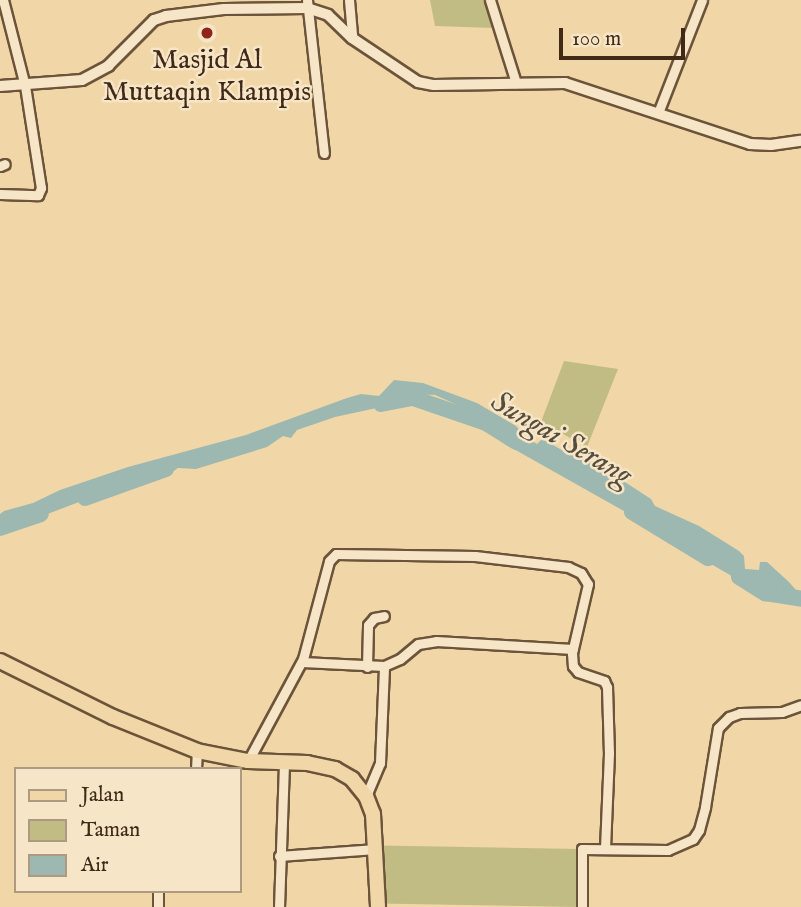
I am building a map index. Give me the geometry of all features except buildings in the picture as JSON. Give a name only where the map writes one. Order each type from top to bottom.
[{"type":"main road","points":[[0,661],[113,717],[197,751],[248,761],[284,762],[335,769],[352,779],[366,796],[373,814],[378,907]]},
{"type":"street","points":[[0,194],[41,193],[25,86],[4,0]]},
{"type":"street","points":[[349,0],[352,38]]},
{"type":"street","points":[[489,0],[516,83]]},
{"type":"street","points":[[658,113],[702,0]]},
{"type":"street","points":[[307,4],[324,153]]},
{"type":"street","points":[[0,86],[82,80],[108,66],[154,20],[166,16],[307,4],[328,15],[352,38],[418,82],[433,85],[565,83],[750,144],[771,145],[801,141]]},
{"type":"street","points":[[248,761],[302,662],[330,561],[336,554],[348,552],[475,556],[568,567],[581,573],[587,584],[573,649],[575,670],[604,681],[607,687],[609,753],[605,849]]},
{"type":"street","points":[[367,667],[368,625],[374,618],[384,617]]},
{"type":"street","points":[[302,662],[384,666],[429,641],[573,649]]},
{"type":"street","points":[[366,796],[380,762],[384,666]]},
{"type":"street","points":[[582,907],[582,850],[668,850],[693,839],[699,831],[705,807],[718,728],[729,717],[740,713],[782,712],[801,705]]},
{"type":"street","points":[[197,751],[197,767]]},
{"type":"street","points":[[279,907],[284,762]]},
{"type":"street","points":[[279,856],[376,849]]},
{"type":"green space","points":[[430,0],[485,0],[494,28],[435,26]]},
{"type":"green space","points":[[564,361],[618,369],[587,447],[541,422]]},
{"type":"green space","points":[[379,846],[579,849],[578,907],[378,904]]},
{"type":"water","points":[[394,380],[423,383],[477,403],[516,426],[524,436],[537,444],[542,439],[571,455],[594,462],[651,499],[655,506],[699,526],[739,551],[744,556],[745,569],[759,570],[760,562],[767,562],[801,596],[801,603],[780,587],[752,588],[694,554],[685,538],[638,519],[505,444],[507,441],[489,419],[435,395],[412,394],[395,404],[335,417],[297,430],[291,438],[283,436],[267,447],[196,469],[178,468],[168,475],[141,477],[111,485],[100,494],[37,518],[0,523],[0,514],[4,511],[33,503],[60,490],[128,467],[246,435],[347,398],[361,394],[379,396]]},
{"type":"waterway","name":"Sungai Serang","points":[[381,404],[413,398],[486,423],[517,442]]},
{"type":"waterway","name":"Sungai Serang","points":[[85,498],[166,469]]},
{"type":"waterway","name":"Sungai Serang","points":[[632,512],[708,558]]},
{"type":"waterway","name":"Sungai Serang","points":[[0,528],[41,514]]},
{"type":"waterway","name":"Sungai Serang","points":[[739,577],[765,593],[801,599]]},
{"type":"place","name":"Masjid Al Muttaqin Klampis","points":[[207,33]]}]
